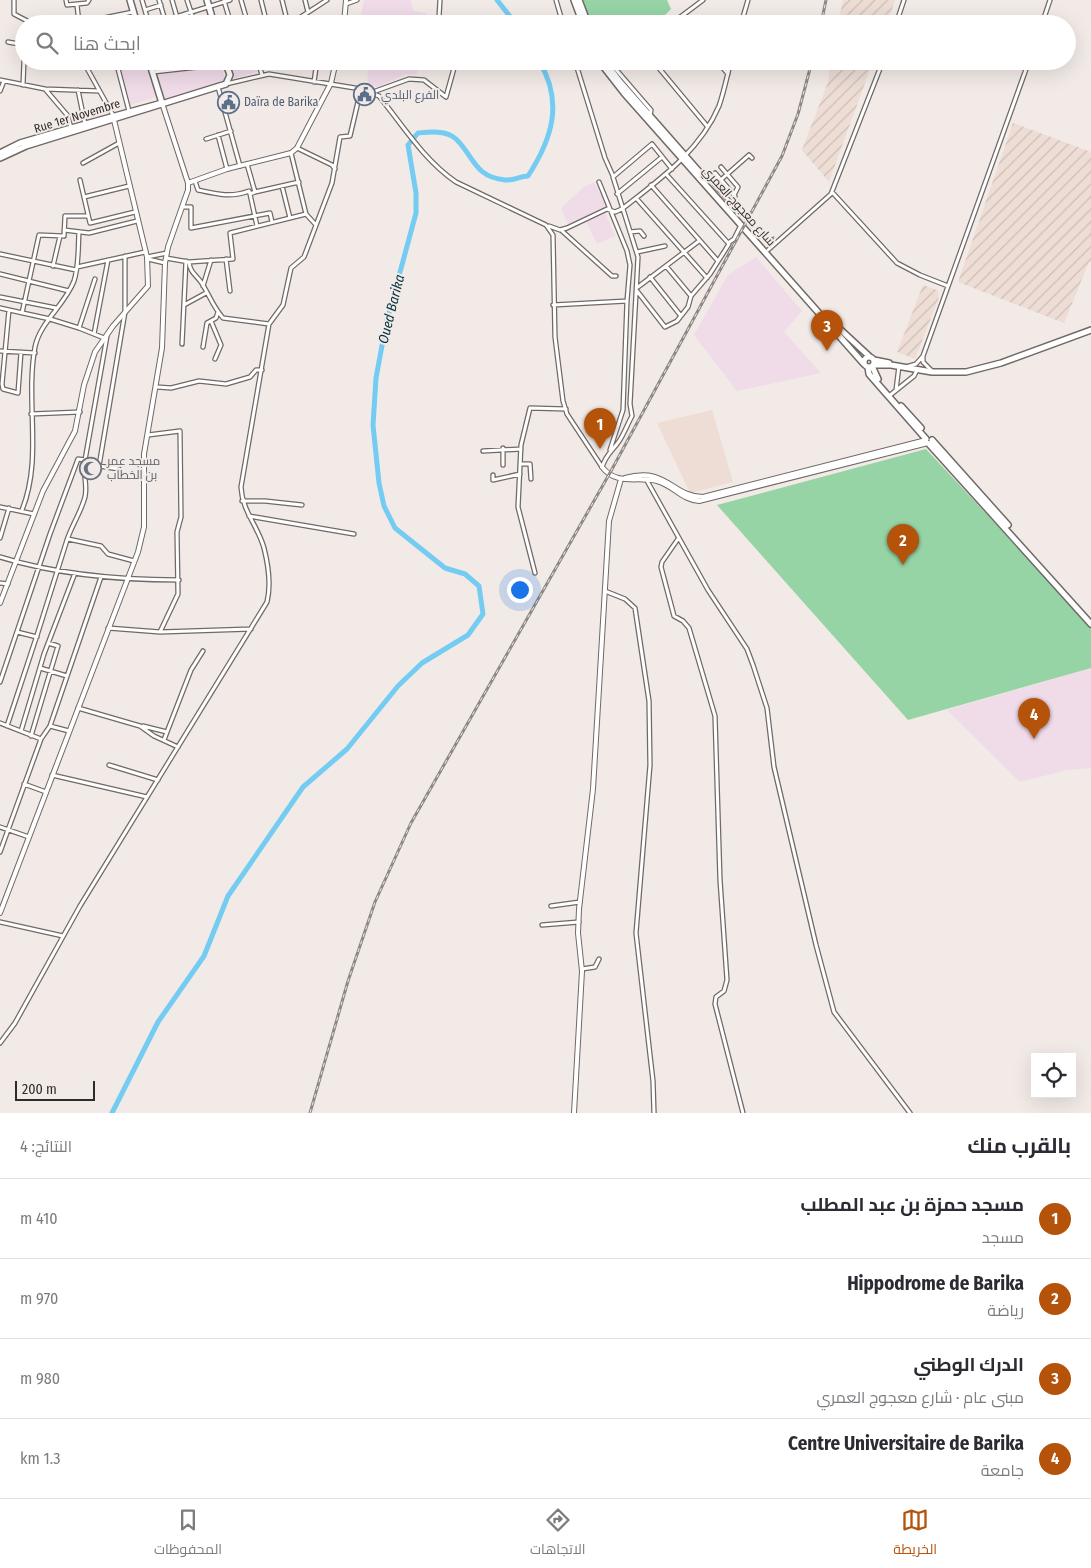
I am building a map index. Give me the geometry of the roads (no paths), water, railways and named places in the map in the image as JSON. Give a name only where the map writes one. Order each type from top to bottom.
[{"type":"main road","points":[[130,0],[134,15]]},
{"type":"main road","points":[[207,0],[212,15]]},
{"type":"main road","points":[[574,0],[580,15]]},
{"type":"main road","points":[[579,0],[585,15]]},
{"type":"main road","points":[[0,158],[26,146],[114,117],[226,84],[230,75],[228,70]]},
{"type":"main road","name":"شارع معجوج العمري","points":[[606,70],[619,88],[870,363]]},
{"type":"main road","name":"شارع معجوج العمري","points":[[613,70],[684,158],[732,206],[768,250],[870,363]]},
{"type":"main road","points":[[152,72],[162,103]]},
{"type":"main road","name":"Rue 1er Novembre","points":[[0,153],[20,144],[71,128],[162,103]]},
{"type":"main road","points":[[870,363],[902,366],[932,372],[966,372],[1001,362],[1091,330]]},
{"type":"main road","points":[[870,363],[880,382],[892,394],[929,441],[1091,619]]},
{"type":"main road","points":[[870,363],[869,374],[892,394]]},
{"type":"main road","points":[[1032,554],[1091,624]]},
{"type":"street","points":[[14,0],[14,14],[16,15]]},
{"type":"street","points":[[66,0],[67,5],[87,4],[89,0]]},
{"type":"street","points":[[142,0],[147,15]]},
{"type":"street","points":[[159,0],[163,15]]},
{"type":"street","points":[[172,0],[177,15]]},
{"type":"street","points":[[187,0],[192,15]]},
{"type":"street","points":[[180,15],[230,0]]},
{"type":"street","points":[[241,0],[245,15]]},
{"type":"street","points":[[261,0],[265,15]]},
{"type":"street","points":[[282,0],[286,15]]},
{"type":"street","points":[[305,0],[308,12]]},
{"type":"street","points":[[303,15],[327,0]]},
{"type":"street","points":[[345,15],[346,2],[357,0]]},
{"type":"street","points":[[439,15],[440,0]]},
{"type":"street","points":[[556,0],[560,15]]},
{"type":"street","points":[[683,15],[703,0]]},
{"type":"street","points":[[744,15],[748,0]]},
{"type":"street","points":[[899,15],[904,0]]},
{"type":"street","points":[[1045,15],[1050,0]]},
{"type":"street","points":[[224,1],[228,15]]},
{"type":"street","points":[[76,5],[78,15]]},
{"type":"street","points":[[145,10],[160,5]]},
{"type":"street","points":[[121,15],[133,12]]},
{"type":"street","points":[[8,42],[15,43]]},
{"type":"street","points":[[23,85],[24,70]]},
{"type":"street","points":[[0,603],[43,491],[75,431],[84,385],[95,352],[108,333],[148,286],[147,258],[128,186],[114,117],[88,70]]},
{"type":"street","points":[[118,70],[129,111]]},
{"type":"street","points":[[152,72],[166,70]]},
{"type":"street","points":[[261,70],[262,75]]},
{"type":"street","points":[[314,82],[316,70]]},
{"type":"street","points":[[188,183],[227,169],[291,154],[297,148],[331,83],[334,70]]},
{"type":"street","points":[[372,92],[409,79],[424,80],[446,97],[454,70]]},
{"type":"street","points":[[578,70],[637,252],[637,289],[630,404],[632,416],[623,430],[618,443],[610,450]]},
{"type":"street","points":[[661,70],[708,126]]},
{"type":"street","points":[[725,70],[728,74]]},
{"type":"street","points":[[560,230],[607,209],[613,211],[622,209],[684,158],[708,126],[719,106],[729,70]]},
{"type":"street","points":[[768,250],[812,214],[832,192],[879,70]]},
{"type":"street","points":[[932,372],[923,362],[923,356],[1026,70]]},
{"type":"street","points":[[226,84],[262,75],[331,83],[372,92],[379,96],[430,161],[456,182],[560,230],[612,276],[616,276]]},
{"type":"street","points":[[0,92],[2,80],[45,88],[100,91]]},
{"type":"street","points":[[218,87],[240,166]]},
{"type":"street","points":[[45,88],[68,116],[71,128]]},
{"type":"street","points":[[0,1043],[15,1022],[147,797],[267,602],[269,592],[264,547],[242,501],[243,472],[269,324],[283,305],[291,268],[304,257],[336,170],[340,138],[350,136],[361,89]]},
{"type":"street","points":[[78,90],[85,124]]},
{"type":"street","points":[[0,913],[127,580],[144,527],[143,471],[162,348],[167,253],[184,207],[188,183],[162,103]]},
{"type":"street","points":[[206,139],[230,131]]},
{"type":"street","points":[[218,135],[227,169]]},
{"type":"street","points":[[84,163],[119,143]]},
{"type":"street","points":[[613,177],[652,144],[672,169]]},
{"type":"street","points":[[297,148],[332,166],[336,170]]},
{"type":"street","points":[[291,154],[306,214],[316,225]]},
{"type":"street","points":[[732,206],[715,185],[749,155],[752,158]]},
{"type":"street","points":[[617,194],[662,157]]},
{"type":"street","points":[[247,164],[255,192]]},
{"type":"street","points":[[721,167],[738,187],[732,206]]},
{"type":"street","points":[[715,173],[734,195]]},
{"type":"street","points":[[666,174],[728,243]]},
{"type":"street","points":[[80,180],[90,223],[135,212]]},
{"type":"street","points":[[195,181],[198,190],[220,195],[238,195],[249,191],[257,226]]},
{"type":"street","points":[[250,194],[299,182]]},
{"type":"street","points":[[599,182],[613,211],[630,265],[623,410],[610,450],[602,467]]},
{"type":"street","points":[[651,185],[717,260]]},
{"type":"street","points":[[84,197],[128,186]]},
{"type":"street","points":[[282,186],[290,218]]},
{"type":"street","points":[[832,192],[897,263],[948,286]]},
{"type":"street","points":[[636,198],[707,278]]},
{"type":"street","points":[[184,207],[191,207],[190,228],[270,213],[272,223]]},
{"type":"street","points":[[147,258],[187,262],[233,259],[230,233],[306,214]]},
{"type":"street","points":[[22,313],[35,262],[39,235],[64,236],[65,216],[88,216]]},
{"type":"street","points":[[64,230],[88,232],[137,221]]},
{"type":"street","points":[[637,289],[665,327],[677,320],[688,306],[692,296],[707,278],[728,243],[734,239],[742,224]]},
{"type":"street","points":[[546,225],[553,235],[553,305],[559,375],[566,409],[583,441],[610,475],[622,479],[646,478],[661,482],[689,499],[703,501],[929,441]]},
{"type":"street","points":[[630,232],[640,231],[644,236]]},
{"type":"street","points":[[22,510],[28,496],[31,461],[34,450],[31,414],[34,353],[40,334],[69,291],[77,269],[79,232]]},
{"type":"street","points":[[53,266],[60,236]]},
{"type":"street","points":[[637,289],[650,277],[699,241]]},
{"type":"street","points":[[637,252],[665,246]]},
{"type":"street","points":[[0,254],[53,266],[77,269],[145,252]]},
{"type":"street","points":[[147,258],[167,253]]},
{"type":"street","points":[[119,469],[99,466],[125,312],[124,256]]},
{"type":"street","points":[[226,259],[230,291]]},
{"type":"street","points":[[94,334],[108,260]]},
{"type":"street","points":[[203,286],[211,260]]},
{"type":"street","points":[[187,262],[190,272],[203,286],[223,318],[269,324]]},
{"type":"street","points":[[182,344],[187,262]]},
{"type":"street","points":[[666,266],[692,296]]},
{"type":"street","points":[[0,274],[69,291]]},
{"type":"street","points":[[650,277],[681,316]]},
{"type":"street","points":[[79,328],[95,279]]},
{"type":"street","points":[[184,305],[206,293]]},
{"type":"street","points":[[0,297],[56,308]]},
{"type":"street","points":[[553,305],[628,301]]},
{"type":"street","points":[[0,308],[50,319],[104,338]]},
{"type":"street","points":[[9,310],[2,351],[2,387],[18,393],[21,352]]},
{"type":"street","points":[[204,347],[207,338],[207,323],[218,312]]},
{"type":"street","points":[[211,321],[220,345],[215,359]]},
{"type":"street","points":[[8,726],[60,570],[68,539],[84,500],[87,483],[83,472],[108,333]]},
{"type":"street","points":[[2,351],[34,353]]},
{"type":"street","points":[[892,394],[902,366],[916,364],[923,356]]},
{"type":"street","points":[[892,394],[914,376],[917,369]]},
{"type":"street","points":[[156,387],[171,388],[199,381],[226,384],[250,376],[256,370],[262,370]]},
{"type":"street","points":[[535,573],[518,507],[521,449],[530,408],[566,409]]},
{"type":"street","points":[[31,414],[80,412]]},
{"type":"street","points":[[148,435],[180,431],[181,517],[177,532],[178,594],[160,632]]},
{"type":"street","points":[[503,448],[503,465]]},
{"type":"street","points":[[483,450],[521,449]]},
{"type":"street","points":[[0,682],[78,459],[85,460]]},
{"type":"street","points":[[520,464],[530,464],[531,480]]},
{"type":"street","points":[[493,475],[493,480],[520,474]]},
{"type":"street","points":[[646,478],[719,609],[747,648],[753,665],[767,708],[774,767],[816,945],[834,1012],[910,1113]]},
{"type":"street","points":[[574,1113],[582,969],[579,922],[580,902],[593,789],[603,656],[604,591],[609,521],[622,479]]},
{"type":"street","points":[[242,501],[302,505]]},
{"type":"street","points":[[0,507],[34,514]]},
{"type":"street","points":[[0,538],[9,508]]},
{"type":"street","points":[[249,516],[354,534]]},
{"type":"street","points":[[678,538],[662,562],[661,567],[674,616],[683,621],[689,628],[715,716],[720,880],[727,980],[724,991],[716,997],[715,1004],[743,1113]]},
{"type":"street","points":[[68,539],[101,546],[108,554],[134,561]]},
{"type":"street","points":[[0,557],[39,568],[101,577],[127,580],[179,580]]},
{"type":"street","points":[[21,731],[48,643],[75,573]]},
{"type":"street","points":[[0,852],[41,739],[50,726],[101,577]]},
{"type":"street","points":[[0,583],[8,584]]},
{"type":"street","points":[[604,591],[625,599],[635,608],[649,700],[650,765],[643,862],[635,925],[653,1081],[654,1113]]},
{"type":"street","points":[[108,628],[160,632],[251,629]]},
{"type":"street","points":[[17,632],[37,637]]},
{"type":"street","points":[[32,736],[58,646],[48,643]]},
{"type":"street","points":[[164,740],[191,670],[203,651]]},
{"type":"street","points":[[40,668],[66,676]]},
{"type":"street","points":[[78,708],[167,732]]},
{"type":"street","points":[[0,724],[41,739]]},
{"type":"street","points":[[50,726],[69,731]]},
{"type":"street","points":[[140,726],[154,736],[178,747]]},
{"type":"street","points":[[154,736],[157,730]]},
{"type":"street","points":[[109,765],[158,780]]},
{"type":"street","points":[[52,775],[147,797]]},
{"type":"street","points":[[24,784],[46,792]]},
{"type":"street","points":[[0,827],[29,837]]},
{"type":"street","points":[[551,906],[580,902]]},
{"type":"street","points":[[0,922],[64,936]]},
{"type":"street","points":[[542,925],[579,922]]},
{"type":"street","points":[[582,969],[595,967],[599,959]]},
{"type":"waterway","name":"Oued Barika","points":[[497,0],[509,15]]},
{"type":"waterway","name":"Oued Barika","points":[[112,1113],[158,1022],[204,956],[228,896],[303,787],[347,749],[398,686],[422,663],[468,635],[483,614],[479,586],[465,574],[445,568],[395,528],[384,506],[379,483],[373,425],[376,378],[386,324],[416,213],[416,193],[408,145],[418,133],[437,132],[447,134],[456,139],[476,165],[487,175],[508,180],[528,176],[543,148],[552,120],[551,91],[544,70]]},
{"type":"railway","points":[[823,15],[826,0]]},
{"type":"railway","points":[[310,1113],[348,981],[375,902],[411,823],[611,471],[782,156],[798,114],[810,70]]},
{"type":"place","name":"الفرع البلدي","points":[[365,95]]},
{"type":"place","name":"Daïra de Barika","points":[[228,102]]},
{"type":"place","name":"الدرك الوطني","points":[[827,351]]},
{"type":"place","name":"مسجد حمزة بن عبد المطلب","points":[[600,449]]},
{"type":"place","name":"مسجد عمر بن الخطاب","points":[[91,468]]},
{"type":"place","name":"Hippodrome de Barika","points":[[903,565]]},
{"type":"place","name":"Centre Universitaire de Barika","points":[[1034,739]]}]
